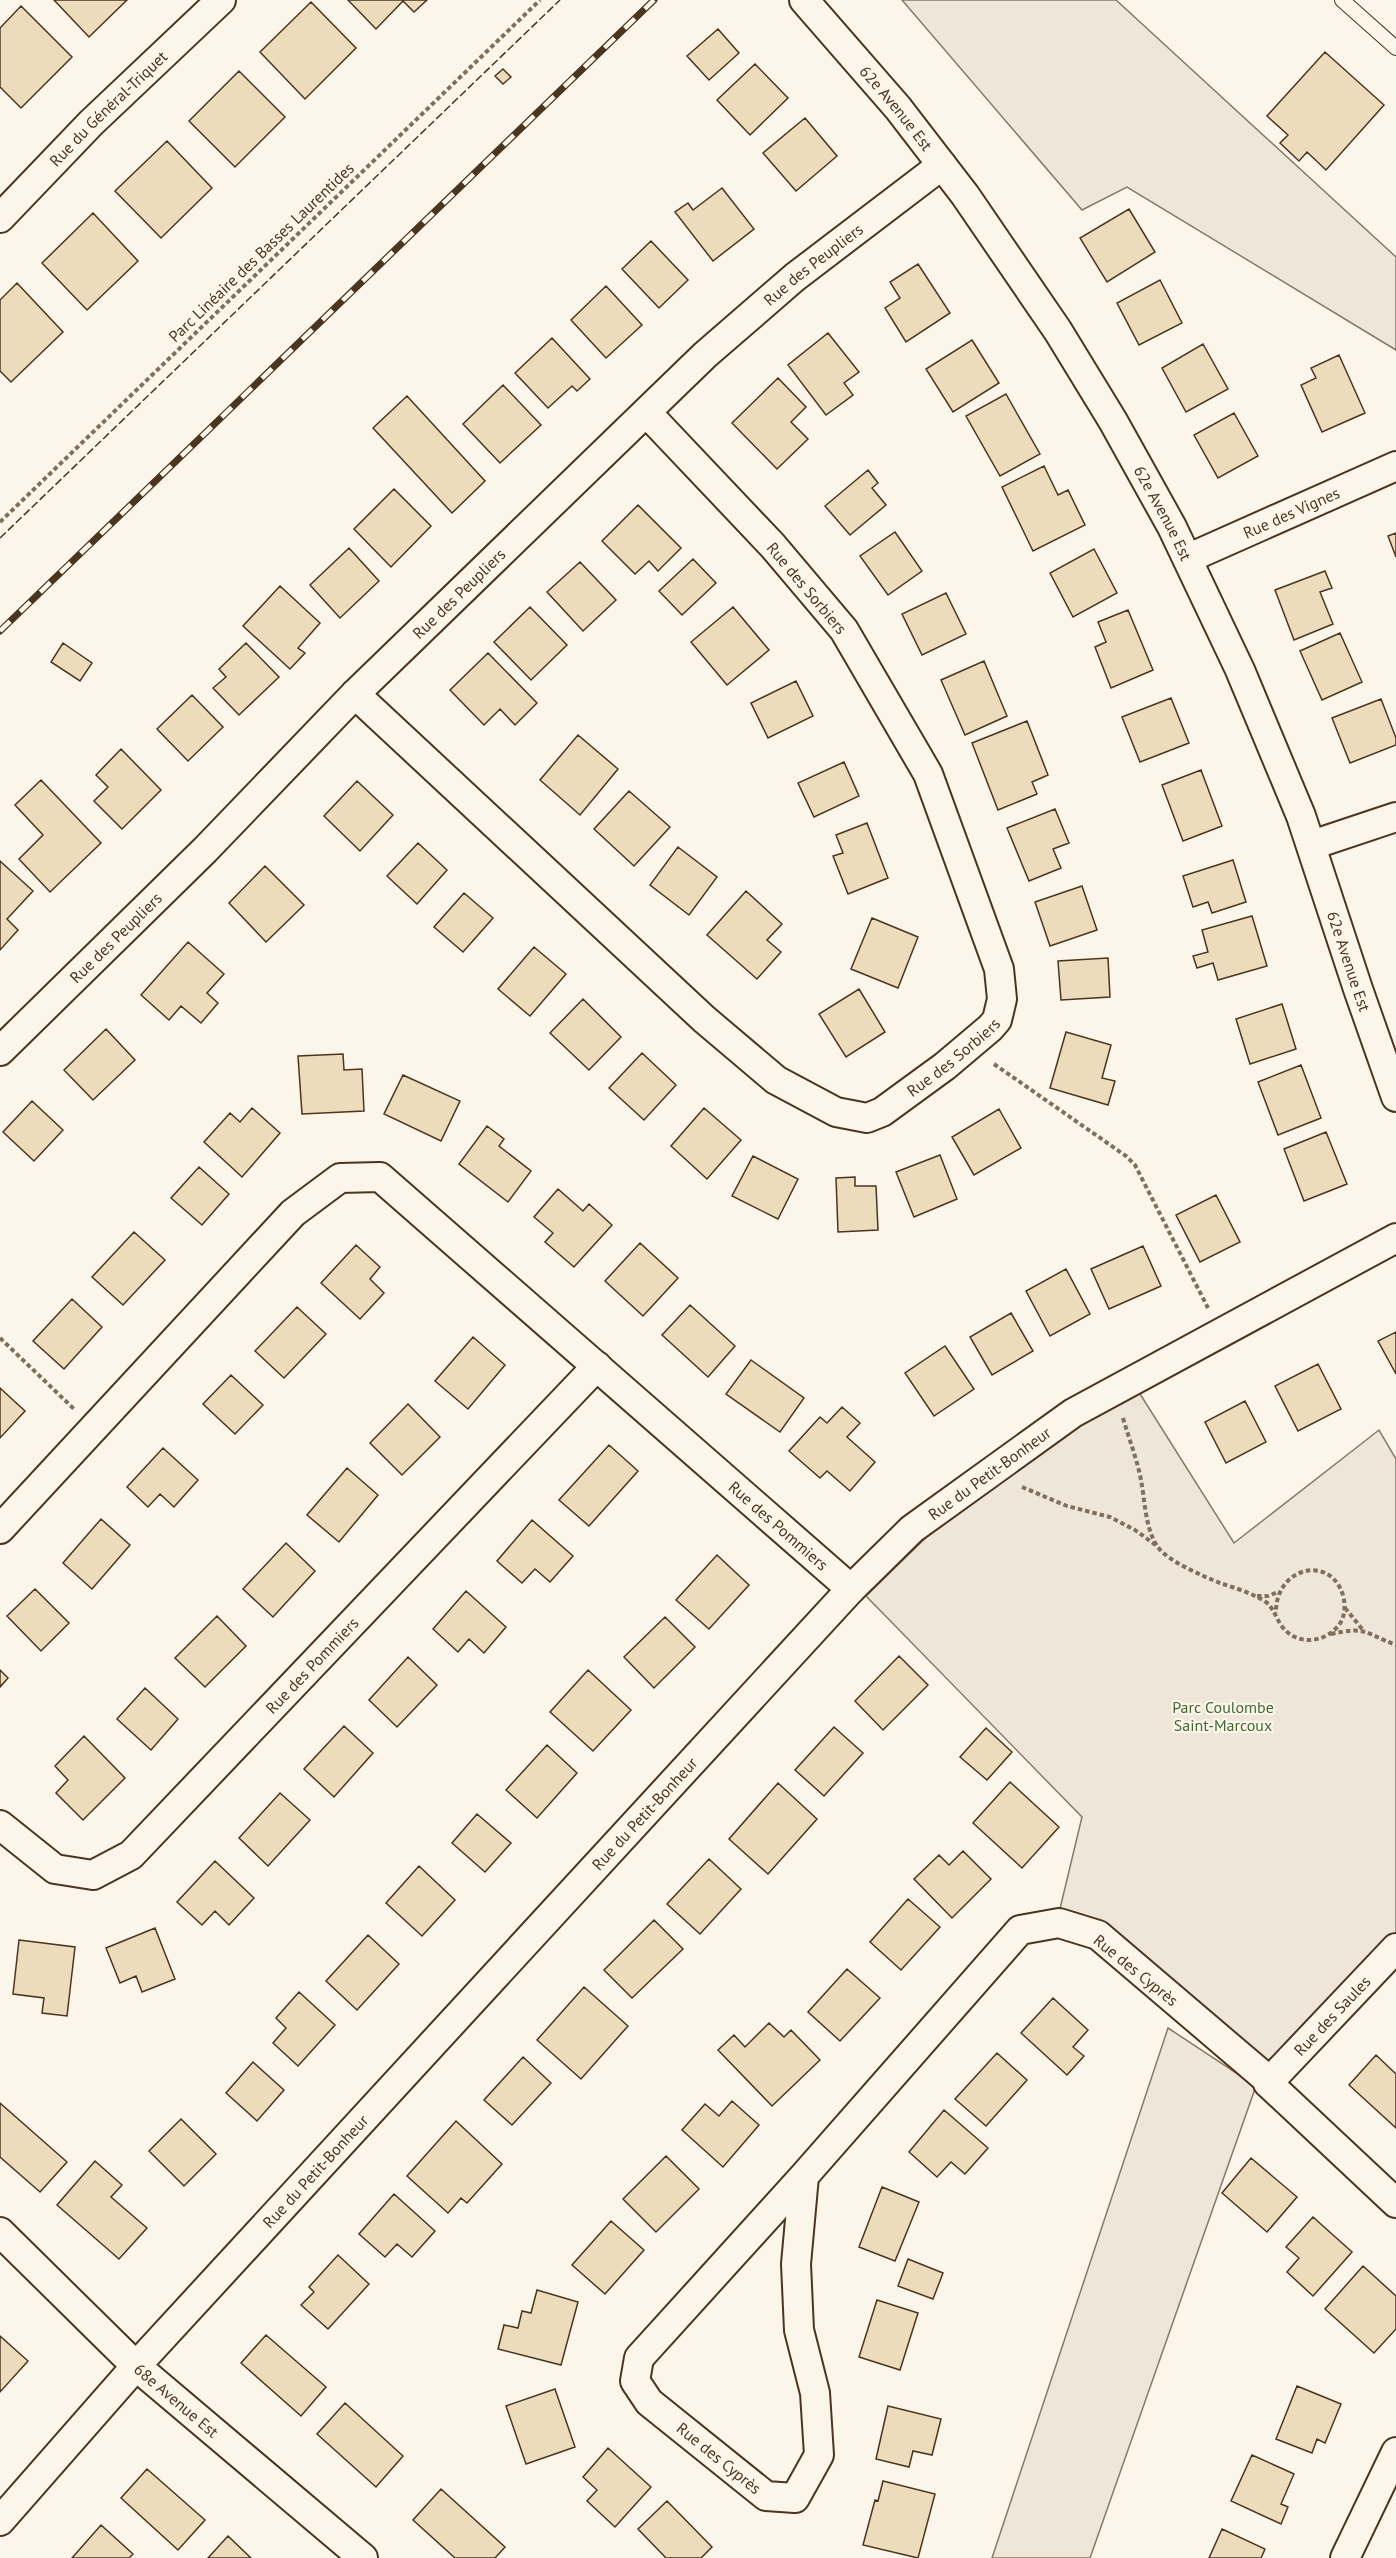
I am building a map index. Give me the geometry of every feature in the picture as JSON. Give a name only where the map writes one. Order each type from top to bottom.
[{"type":"street","name":"Rue du Général-Triquet","points":[[0,218],[91,123],[221,0]]},
{"type":"street","name":"62e Avenue Est","points":[[804,0],[898,108],[942,165],[1064,340],[1119,430],[1189,558],[1249,690],[1312,845],[1358,989],[1396,1097]]},
{"type":"street","name":"Rue des Peupliers","points":[[0,1051],[205,850],[355,694],[705,355],[774,294],[942,165]]},
{"type":"street","name":"Rue des Sorbiers","points":[[355,694],[704,1019],[776,1080],[826,1107],[836,1112],[867,1118],[882,1112],[945,1066],[990,1028],[997,1020],[1002,999],[999,969],[928,774],[844,630],[773,546],[647,412]]},
{"type":"street","name":"Rue des Vignes","points":[[1189,558],[1396,465]]},
{"type":"street","points":[[1312,845],[1396,817]]},
{"type":"street","name":"Rue des Pommiers","points":[[0,1530],[293,1213],[340,1178],[380,1177],[851,1589]]},
{"type":"street","name":"Rue du Petit-Bonheur","points":[[0,2521],[136,2366],[851,1589],[912,1529],[1073,1413],[1116,1392],[1396,1238]]},
{"type":"street","name":"Rue des Pommiers","points":[[0,1825],[55,1869],[93,1875],[131,1855],[597,1366]]},
{"type":"street","name":"Rue des Cyprès","points":[[804,2176],[796,2264],[799,2319],[815,2393],[819,2455],[795,2498],[766,2496],[649,2402],[635,2381],[639,2358],[804,2176],[1020,1930],[1059,1923],[1098,1935],[1267,2079],[1268,2083],[1396,2203]]},
{"type":"street","name":"Rue des Saules","points":[[1268,2083],[1396,1948]]},
{"type":"street","name":"68e Avenue Est","points":[[0,2232],[136,2366],[363,2558]]},
{"type":"street","points":[[1345,2558],[1396,2452]]},
{"type":"lane","points":[[1342,0],[1396,48]]},
{"type":"path","name":"Parc Linéaire des Basses Laurentides","points":[[0,522],[540,0]]},
{"type":"path","points":[[988,1060],[1126,1156],[1135,1165],[1209,1309]]},
{"type":"path","points":[[0,1338],[94,1428]]},
{"type":"path","points":[[1116,1392],[1141,1478],[1147,1521],[1158,1547]]},
{"type":"path","points":[[992,1472],[1067,1506],[1110,1517],[1135,1530],[1204,1577],[1256,1596],[1268,1596],[1278,1592]]},
{"type":"path","points":[[1363,1630],[1345,1607],[1341,1590],[1334,1581],[1315,1571],[1296,1573],[1286,1580],[1278,1592],[1276,1613],[1280,1624],[1298,1639],[1311,1641],[1353,1629],[1363,1630],[1396,1645]]},
{"type":"path","points":[[1256,1596],[1276,1613]]},
{"type":"path","points":[[1330,1634],[1342,1619],[1345,1607]]},
{"type":"green space","points":[[902,0],[1116,0],[1396,257],[1396,350],[1127,187],[1082,210]]},
{"type":"green space","name":"Parc Coulombe Saint-Marcoux","points":[[1135,1386],[1234,1543],[1379,1430],[1396,1459],[1396,1947],[1267,2079],[1058,1917],[1082,1817],[866,1596],[988,1477]]},
{"type":"green space","points":[[1168,2028],[1256,2086],[1090,2558],[992,2558]]},
{"type":"building","points":[[54,0],[127,0],[89,37]]},
{"type":"building","points":[[348,0],[427,0],[414,12],[403,1],[376,29]]},
{"type":"building","points":[[311,2],[356,48],[305,99],[260,52]]},
{"type":"building","points":[[21,6],[72,57],[21,108],[0,87],[0,28]]},
{"type":"building","points":[[718,29],[739,53],[709,80],[687,56]]},
{"type":"building","points":[[1325,52],[1384,105],[1326,170],[1307,152],[1299,161],[1280,143],[1288,135],[1267,116]]},
{"type":"building","points":[[755,64],[788,98],[750,135],[717,100]]},
{"type":"building","points":[[503,69],[511,77],[503,84],[495,76]]},
{"type":"building","points":[[239,71],[285,117],[235,167],[189,121]]},
{"type":"building","points":[[805,118],[837,156],[796,191],[763,153]]},
{"type":"building","points":[[167,141],[212,188],[161,238],[115,191]]},
{"type":"building","points":[[722,188],[754,229],[713,261],[675,212],[688,203],[693,210]]},
{"type":"building","points":[[1129,209],[1155,252],[1107,282],[1080,238]]},
{"type":"building","points":[[93,213],[138,261],[87,310],[42,263]]},
{"type":"building","points":[[651,241],[688,280],[659,308],[622,269]]},
{"type":"building","points":[[918,264],[950,313],[906,342],[885,308],[900,298],[890,282]]},
{"type":"building","points":[[1160,280],[1182,323],[1139,345],[1117,303]]},
{"type":"building","points":[[17,283],[63,332],[11,382],[0,371],[0,300]]},
{"type":"building","points":[[606,286],[642,325],[606,358],[571,320]]},
{"type":"building","points":[[828,333],[859,372],[844,383],[853,395],[826,415],[788,365]]},
{"type":"building","points":[[552,338],[590,379],[577,391],[572,386],[548,408],[515,373]]},
{"type":"building","points":[[972,340],[999,383],[953,412],[926,369]]},
{"type":"building","points":[[1203,344],[1228,389],[1186,412],[1162,368]]},
{"type":"building","points":[[1339,355],[1365,413],[1322,432],[1301,385],[1316,378],[1311,368]]},
{"type":"building","points":[[778,378],[806,407],[791,422],[808,439],[777,469],[732,423]]},
{"type":"building","points":[[503,385],[541,425],[500,463],[463,424]]},
{"type":"building","points":[[1006,394],[1040,454],[1000,476],[966,416]]},
{"type":"building","points":[[407,396],[485,481],[452,513],[373,428]]},
{"type":"building","points":[[1234,413],[1258,456],[1218,478],[1194,435]]},
{"type":"building","points":[[1044,466],[1058,495],[1068,490],[1085,525],[1033,551],[1002,487]]},
{"type":"building","points":[[868,470],[878,483],[872,488],[886,505],[850,535],[825,506]]},
{"type":"building","points":[[394,489],[431,526],[391,567],[354,529]]},
{"type":"building","points":[[638,505],[681,548],[658,571],[649,561],[635,574],[602,541]]},
{"type":"building","points":[[895,532],[922,571],[888,595],[860,556]]},
{"type":"building","points":[[1396,533],[1396,557],[1388,536]]},
{"type":"building","points":[[349,548],[379,581],[340,618],[310,585]]},
{"type":"building","points":[[1094,549],[1117,593],[1073,617],[1050,573]]},
{"type":"building","points":[[693,559],[716,583],[682,615],[659,591]]},
{"type":"building","points":[[580,562],[616,600],[583,631],[547,592]]},
{"type":"building","points":[[1325,571],[1332,588],[1320,592],[1333,624],[1294,640],[1275,590]]},
{"type":"building","points":[[280,586],[320,623],[298,648],[305,653],[290,669],[243,626]]},
{"type":"building","points":[[946,593],[966,634],[922,655],[902,614]]},
{"type":"building","points":[[530,607],[567,645],[531,680],[494,642]]},
{"type":"building","points":[[733,607],[769,650],[727,685],[691,642]]},
{"type":"building","points":[[1128,610],[1153,670],[1111,688],[1095,647],[1106,642],[1098,622]]},
{"type":"building","points":[[1340,633],[1362,682],[1322,700],[1300,651]]},
{"type":"building","points":[[63,643],[92,663],[80,681],[51,662]]},
{"type":"building","points":[[246,643],[279,677],[239,715],[213,688],[226,677],[219,669]]},
{"type":"building","points":[[488,653],[537,703],[515,725],[500,709],[484,725],[450,690]]},
{"type":"building","points":[[984,661],[1007,716],[965,735],[941,680]]},
{"type":"building","points":[[796,681],[813,716],[768,738],[751,703]]},
{"type":"building","points":[[192,695],[223,727],[188,761],[157,729]]},
{"type":"building","points":[[1171,698],[1189,743],[1140,762],[1122,717]]},
{"type":"building","points":[[1381,699],[1396,738],[1396,745],[1350,763],[1332,718]]},
{"type":"building","points":[[1027,721],[1048,775],[1032,782],[1037,794],[998,810],[972,743]]},
{"type":"building","points":[[578,735],[618,769],[580,815],[540,780]]},
{"type":"building","points":[[121,749],[161,790],[122,829],[94,801],[108,787],[96,775]]},
{"type":"building","points":[[844,762],[859,796],[814,817],[798,783]]},
{"type":"building","points":[[1201,770],[1222,826],[1183,841],[1162,785]]},
{"type":"building","points":[[41,780],[101,843],[50,892],[19,859],[43,835],[15,805]]},
{"type":"building","points":[[357,781],[393,815],[360,851],[324,816]]},
{"type":"building","points":[[629,791],[670,827],[634,866],[594,829]]},
{"type":"building","points":[[1055,809],[1069,843],[1053,849],[1061,868],[1029,881],[1007,828]]},
{"type":"building","points":[[867,823],[888,878],[848,894],[833,856],[843,853],[836,835]]},
{"type":"building","points":[[418,843],[447,870],[417,904],[387,876]]},
{"type":"building","points":[[678,847],[717,877],[689,915],[650,885]]},
{"type":"building","points":[[1233,860],[1246,902],[1212,913],[1208,902],[1193,907],[1183,876]]},
{"type":"building","points":[[0,861],[33,891],[7,919],[18,930],[0,950]]},
{"type":"building","points":[[265,866],[304,905],[266,942],[229,903]]},
{"type":"building","points":[[1082,886],[1097,930],[1050,946],[1035,902]]},
{"type":"building","points":[[746,891],[782,924],[767,940],[781,952],[757,979],[707,935]]},
{"type":"building","points":[[464,893],[493,918],[463,952],[434,927]]},
{"type":"building","points":[[1252,916],[1267,966],[1218,980],[1213,963],[1197,968],[1193,956],[1208,952],[1202,930]]},
{"type":"building","points":[[872,918],[918,937],[898,988],[851,969]]},
{"type":"building","points":[[188,942],[224,974],[207,993],[218,1003],[201,1023],[181,1006],[169,1020],[141,995]]},
{"type":"building","points":[[534,947],[566,974],[530,1016],[498,989]]},
{"type":"building","points":[[1108,958],[1110,997],[1061,1000],[1058,961]]},
{"type":"building","points":[[859,989],[885,1032],[846,1057],[819,1014]]},
{"type":"building","points":[[583,999],[621,1037],[589,1070],[550,1033]]},
{"type":"building","points":[[1282,1004],[1296,1049],[1250,1064],[1236,1019]]},
{"type":"building","points":[[106,1029],[135,1060],[93,1100],[64,1070]]},
{"type":"building","points":[[1066,1032],[1111,1045],[1102,1078],[1115,1081],[1108,1105],[1050,1088]]},
{"type":"building","points":[[642,1053],[676,1085],[644,1120],[609,1088]]},
{"type":"building","points":[[343,1054],[344,1070],[362,1069],[364,1111],[302,1114],[298,1056]]},
{"type":"building","points":[[1301,1065],[1321,1118],[1278,1135],[1258,1082]]},
{"type":"building","points":[[403,1075],[460,1101],[441,1141],[384,1114]]},
{"type":"building","points":[[32,1101],[63,1130],[34,1161],[3,1132]]},
{"type":"building","points":[[252,1108],[280,1133],[242,1177],[204,1142],[230,1113],[240,1122]]},
{"type":"building","points":[[704,1108],[741,1140],[707,1179],[671,1146]]},
{"type":"building","points":[[999,1109],[1021,1148],[974,1175],[952,1137]]},
{"type":"building","points":[[487,1126],[504,1139],[499,1146],[531,1171],[508,1202],[459,1164]]},
{"type":"building","points":[[1326,1132],[1347,1184],[1304,1201],[1284,1149]]},
{"type":"building","points":[[940,1155],[957,1199],[914,1217],[896,1172]]},
{"type":"building","points":[[753,1156],[798,1179],[778,1219],[732,1196]]},
{"type":"building","points":[[199,1167],[229,1194],[202,1225],[171,1198]]},
{"type":"building","points":[[855,1177],[855,1186],[876,1186],[878,1230],[838,1232],[836,1178]]},
{"type":"building","points":[[558,1189],[583,1211],[589,1204],[612,1225],[574,1267],[545,1242],[553,1233],[534,1217]]},
{"type":"building","points":[[1216,1195],[1240,1242],[1200,1262],[1176,1215]]},
{"type":"building","points":[[134,1232],[165,1260],[123,1305],[92,1277]]},
{"type":"building","points":[[640,1243],[678,1278],[643,1316],[605,1281]]},
{"type":"building","points":[[356,1245],[380,1267],[370,1279],[384,1293],[360,1319],[321,1283]]},
{"type":"building","points":[[1143,1246],[1161,1286],[1109,1309],[1091,1269]]},
{"type":"building","points":[[1066,1269],[1090,1314],[1050,1336],[1026,1291]]},
{"type":"building","points":[[72,1299],[102,1327],[64,1369],[33,1341]]},
{"type":"building","points":[[690,1305],[735,1346],[708,1377],[662,1335]]},
{"type":"building","points":[[297,1307],[326,1334],[284,1378],[255,1351]]},
{"type":"building","points":[[1011,1313],[1033,1351],[992,1375],[970,1337]]},
{"type":"building","points":[[1396,1332],[1396,1374],[1378,1341]]},
{"type":"building","points":[[473,1337],[505,1365],[468,1409],[435,1381]]},
{"type":"building","points":[[945,1346],[974,1389],[934,1416],[905,1373]]},
{"type":"building","points":[[751,1360],[804,1398],[780,1432],[726,1394]]},
{"type":"building","points":[[1318,1364],[1341,1409],[1298,1431],[1275,1386]]},
{"type":"building","points":[[231,1375],[263,1405],[235,1434],[203,1404]]},
{"type":"building","points":[[0,1388],[25,1411],[0,1438]]},
{"type":"building","points":[[1245,1401],[1266,1442],[1226,1463],[1205,1422]]},
{"type":"building","points":[[408,1404],[440,1437],[402,1475],[370,1443]]},
{"type":"building","points":[[842,1407],[860,1423],[847,1437],[875,1462],[850,1491],[827,1471],[820,1478],[789,1451],[820,1417],[827,1423]]},
{"type":"building","points":[[609,1445],[638,1471],[589,1526],[559,1500]]},
{"type":"building","points":[[163,1448],[198,1480],[174,1507],[160,1494],[148,1507],[127,1487]]},
{"type":"building","points":[[347,1468],[378,1495],[339,1542],[307,1515]]},
{"type":"building","points":[[101,1519],[130,1545],[92,1589],[63,1563]]},
{"type":"building","points":[[532,1520],[573,1556],[550,1582],[535,1569],[522,1583],[497,1561]]},
{"type":"building","points":[[286,1543],[315,1571],[273,1617],[243,1589]]},
{"type":"building","points":[[717,1555],[749,1585],[709,1629],[676,1600]]},
{"type":"building","points":[[35,1589],[69,1623],[41,1651],[7,1616]]},
{"type":"building","points":[[466,1591],[506,1627],[484,1653],[469,1639],[458,1652],[433,1629]]},
{"type":"building","points":[[217,1616],[246,1646],[205,1687],[175,1658]]},
{"type":"building","points":[[665,1617],[695,1647],[654,1688],[624,1657]]},
{"type":"building","points":[[899,1656],[928,1685],[883,1730],[855,1701]]},
{"type":"building","points":[[408,1657],[437,1685],[397,1727],[369,1700]]},
{"type":"building","points":[[0,1670],[8,1678],[0,1687]]},
{"type":"building","points":[[588,1670],[631,1710],[593,1751],[550,1712]]},
{"type":"building","points":[[145,1688],[178,1719],[151,1750],[117,1719]]},
{"type":"building","points":[[344,1726],[373,1753],[334,1797],[304,1769]]},
{"type":"building","points":[[834,1727],[863,1753],[824,1796],[795,1770]]},
{"type":"building","points":[[986,1728],[1012,1752],[987,1780],[960,1757]]},
{"type":"building","points":[[84,1736],[125,1778],[83,1820],[56,1793],[68,1780],[55,1766]]},
{"type":"building","points":[[547,1745],[577,1773],[537,1818],[506,1790]]},
{"type":"building","points":[[1010,1782],[1059,1827],[1022,1868],[973,1823]]},
{"type":"building","points":[[778,1783],[817,1819],[768,1874],[729,1839]]},
{"type":"building","points":[[280,1793],[310,1820],[268,1866],[239,1838]]},
{"type":"building","points":[[477,1814],[511,1843],[485,1872],[452,1843]]},
{"type":"building","points":[[963,1851],[991,1879],[952,1918],[914,1879],[939,1855],[949,1865]]},
{"type":"building","points":[[709,1859],[741,1889],[700,1934],[667,1904]]},
{"type":"building","points":[[215,1861],[254,1898],[229,1925],[215,1911],[202,1925],[177,1902]]},
{"type":"building","points":[[419,1866],[455,1900],[422,1936],[386,1903]]},
{"type":"building","points":[[908,1899],[940,1927],[901,1970],[870,1942]]},
{"type":"building","points":[[654,1920],[683,1949],[632,1998],[604,1970]]},
{"type":"building","points":[[155,1928],[175,1979],[142,1992],[136,1976],[120,1983],[106,1948]]},
{"type":"building","points":[[368,1935],[399,1964],[357,2010],[326,1981]]},
{"type":"building","points":[[19,1940],[75,1947],[67,2016],[42,2013],[44,1998],[13,1994]]},
{"type":"building","points":[[847,1969],[880,1998],[840,2041],[808,2012]]},
{"type":"building","points":[[584,1987],[628,2026],[581,2079],[537,2040]]},
{"type":"building","points":[[299,1992],[335,2025],[298,2066],[273,2043],[286,2028],[276,2018]]},
{"type":"building","points":[[1053,1998],[1088,2030],[1073,2047],[1084,2056],[1067,2075],[1021,2033]]},
{"type":"building","points":[[769,2023],[784,2037],[791,2030],[820,2060],[772,2106],[718,2050],[734,2035],[745,2047]]},
{"type":"building","points":[[997,2053],[1027,2080],[986,2126],[955,2099]]},
{"type":"building","points":[[1376,2055],[1396,2074],[1396,2128],[1349,2085]]},
{"type":"building","points":[[523,2057],[551,2083],[512,2125],[484,2100]]},
{"type":"building","points":[[253,2062],[284,2090],[257,2121],[226,2093]]},
{"type":"building","points":[[732,2101],[759,2125],[723,2167],[682,2130],[705,2104],[719,2116]]},
{"type":"building","points":[[0,2103],[67,2162],[40,2192],[0,2157]]},
{"type":"building","points":[[944,2110],[988,2148],[965,2174],[951,2162],[937,2177],[909,2152]]},
{"type":"building","points":[[181,2119],[216,2154],[184,2186],[149,2151]]},
{"type":"building","points":[[456,2121],[502,2164],[467,2203],[461,2198],[448,2213],[407,2176]]},
{"type":"building","points":[[666,2156],[699,2189],[656,2232],[623,2199]]},
{"type":"building","points":[[1251,2158],[1297,2197],[1267,2232],[1222,2193]]},
{"type":"building","points":[[95,2161],[122,2185],[111,2197],[147,2228],[119,2259],[57,2205]]},
{"type":"building","points":[[882,2187],[919,2202],[895,2261],[859,2247]]},
{"type":"building","points":[[394,2194],[435,2231],[412,2257],[397,2244],[385,2257],[359,2234]]},
{"type":"building","points":[[1313,2217],[1352,2252],[1313,2296],[1287,2272],[1299,2258],[1286,2247]]},
{"type":"building","points":[[611,2221],[644,2250],[605,2294],[572,2265]]},
{"type":"building","points":[[338,2255],[369,2284],[328,2329],[301,2305],[314,2292],[309,2287]]},
{"type":"building","points":[[908,2259],[943,2273],[933,2299],[898,2286]]},
{"type":"building","points":[[1363,2266],[1396,2296],[1396,2329],[1374,2353],[1325,2309]]},
{"type":"building","points":[[537,2290],[578,2302],[561,2365],[498,2349],[504,2325],[518,2328],[522,2311],[531,2313]]},
{"type":"building","points":[[877,2300],[918,2313],[900,2370],[859,2357]]},
{"type":"building","points":[[266,2335],[326,2387],[301,2416],[241,2363]]},
{"type":"building","points":[[0,2336],[28,2361],[0,2392]]},
{"type":"building","points":[[1297,2386],[1341,2404],[1325,2443],[1317,2439],[1312,2453],[1276,2439]]},
{"type":"building","points":[[555,2389],[575,2447],[526,2464],[506,2406]]},
{"type":"building","points":[[345,2403],[403,2456],[376,2487],[317,2434]]},
{"type":"building","points":[[888,2406],[941,2419],[932,2455],[913,2451],[909,2467],[876,2459]]},
{"type":"building","points":[[608,2448],[651,2487],[615,2527],[587,2501],[597,2490],[583,2477]]},
{"type":"building","points":[[1252,2455],[1294,2474],[1281,2504],[1288,2507],[1281,2524],[1231,2501]]},
{"type":"building","points":[[147,2469],[205,2520],[178,2550],[121,2498]]},
{"type":"building","points":[[883,2481],[935,2494],[918,2558],[863,2545],[875,2500],[878,2501]]},
{"type":"building","points":[[441,2489],[505,2547],[495,2558],[455,2558],[413,2520]]},
{"type":"building","points":[[667,2501],[712,2547],[701,2558],[666,2558],[638,2529]]},
{"type":"building","points":[[101,2525],[133,2554],[129,2558],[72,2558]]},
{"type":"building","points":[[1222,2529],[1265,2549],[1261,2558],[1209,2558]]},
{"type":"building","points":[[228,2536],[251,2558],[208,2558]]},
{"type":"railway","points":[[0,631],[654,0]]},
{"type":"fence","points":[[0,538],[560,0]]}]
